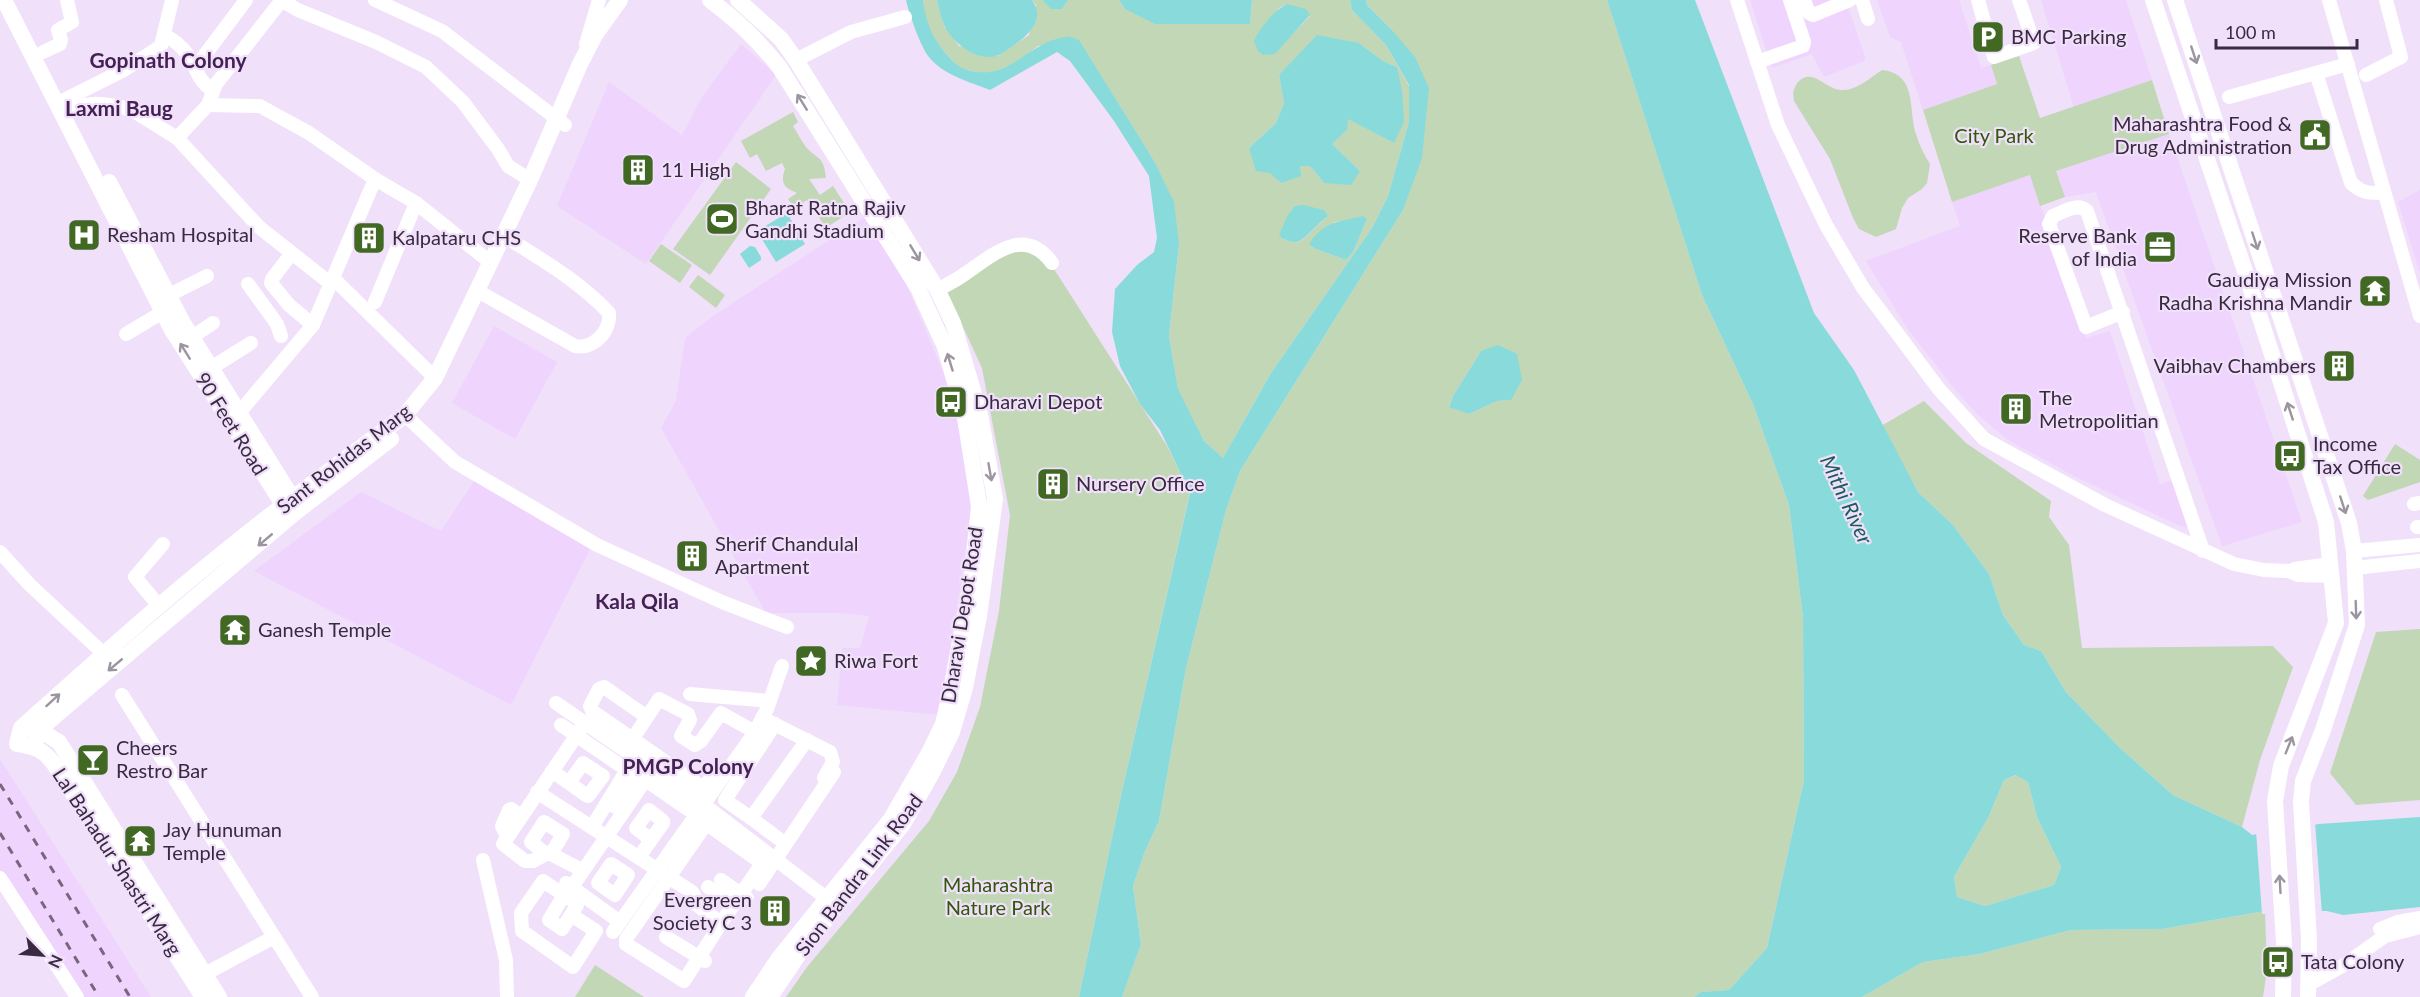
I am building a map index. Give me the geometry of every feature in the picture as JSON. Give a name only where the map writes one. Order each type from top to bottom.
[{"type":"main road","name":"90 Feet Road","points":[[4,0],[43,52],[65,106]]},
{"type":"main road","name":"90 Feet Road","points":[[14,0],[25,30],[153,278],[163,312],[182,330],[212,370],[235,419]]},
{"type":"main road","name":"Sant Rohidas Marg","points":[[561,122],[579,64],[595,35],[620,0]]},
{"type":"main road","name":"Sant Rohidas Marg","points":[[28,737],[104,654],[156,616],[213,584],[318,478],[409,419],[427,404],[446,374],[490,262],[587,69],[603,38],[633,0]]},
{"type":"main road","name":"Dharavi Depot Road","points":[[710,0],[729,13],[765,48],[823,136],[852,166],[918,288],[945,347],[964,418],[979,506],[972,576],[943,724],[921,771],[891,819],[831,901],[779,958],[753,997]]},
{"type":"main road","name":"Sion Bandra Link Road","points":[[738,0],[781,39],[796,60],[838,126],[852,166],[937,289],[953,323],[980,414],[995,499],[979,616],[959,712],[932,773],[903,824],[831,901],[770,997]]},
{"type":"main road","points":[[2153,0],[2244,268],[2326,522],[2336,623],[2281,765],[2276,801],[2284,943],[2283,997]]},
{"type":"main road","points":[[2175,0],[2349,523],[2354,560],[2357,625],[2323,730],[2305,773],[2301,801],[2309,941],[2308,986]]},
{"type":"main road","points":[[823,136],[838,126]]},
{"type":"main road","name":"Sant Rohidas Marg","points":[[409,419],[483,294],[509,239],[535,175]]},
{"type":"main road","name":"90 Feet Road","points":[[153,278],[169,295],[182,330],[235,419],[291,506]]},
{"type":"main road","name":"Sant Rohidas Marg","points":[[28,737],[202,570],[291,506]]},
{"type":"main road","points":[[202,570],[213,584]]},
{"type":"main road","name":"Lal Bahadur Shastri Marg","points":[[28,737],[59,742],[219,997]]},
{"type":"main road","name":"Lal Bahadur Shastri Marg","points":[[28,737],[54,764],[203,997]]},
{"type":"street","points":[[43,52],[60,44],[58,30],[72,22],[67,0]]},
{"type":"street","points":[[65,106],[161,46],[168,8],[172,0]]},
{"type":"street","points":[[201,60],[246,0]]},
{"type":"street","points":[[177,138],[208,105],[214,87],[281,0],[298,10],[376,42],[426,67],[463,102],[508,166],[535,175]]},
{"type":"street","points":[[375,0],[442,31],[561,122]]},
{"type":"street","points":[[579,64],[599,0]]},
{"type":"street","points":[[1737,0],[1762,60]]},
{"type":"street","points":[[1746,0],[1778,125],[1826,225],[1863,288],[1938,388],[1984,439],[2097,501],[2234,564],[2264,570],[2289,571],[2298,575],[2331,570]]},
{"type":"street","points":[[1762,60],[1802,47],[1804,44],[1790,0]]},
{"type":"street","points":[[1804,0],[1809,13],[1813,15],[1852,0],[1868,19]]},
{"type":"street","points":[[1978,0],[1994,57],[2034,43],[2019,0]]},
{"type":"street","points":[[2329,0],[2420,316]]},
{"type":"street","points":[[2366,75],[2401,57],[2386,0]]},
{"type":"street","points":[[796,60],[851,32],[905,17]]},
{"type":"street","points":[[164,35],[183,38]]},
{"type":"street","points":[[183,38],[202,83],[214,87]]},
{"type":"street","points":[[183,38],[188,47],[201,60],[205,76],[214,87]]},
{"type":"street","points":[[2229,97],[2348,64]]},
{"type":"street","points":[[2316,73],[2351,183],[2360,191],[2371,194],[2384,192]]},
{"type":"street","points":[[65,106],[94,104],[132,110],[177,138],[259,227],[332,281],[435,378]]},
{"type":"street","points":[[208,105],[260,106],[309,133],[375,179],[416,203],[490,262]]},
{"type":"street","points":[[235,419],[257,387],[309,330],[375,179]]},
{"type":"street","points":[[375,302],[416,203]]},
{"type":"street","points":[[2122,312],[2086,327],[2049,224],[2053,216],[2078,206],[2087,211],[2122,312],[2203,551]]},
{"type":"street","points":[[483,294],[575,346],[590,345],[598,339],[608,322],[609,313],[600,303],[563,273],[509,239]]},
{"type":"street","points":[[937,289],[948,286],[1006,248],[1019,243],[1037,247],[1052,263]]},
{"type":"street","points":[[292,253],[271,283],[309,330]]},
{"type":"street","points":[[169,295],[207,276]]},
{"type":"street","points":[[248,284],[279,330],[291,316],[309,330]]},
{"type":"street","points":[[126,334],[163,312]]},
{"type":"street","points":[[182,330],[213,323]]},
{"type":"street","points":[[212,370],[251,345]]},
{"type":"street","points":[[409,419],[455,462],[597,545],[712,597],[787,627]]},
{"type":"street","points":[[156,616],[135,577],[163,544]]},
{"type":"street","points":[[2354,560],[2420,545]]},
{"type":"street","points":[[0,552],[30,585],[104,654]]},
{"type":"street","points":[[2354,560],[2420,561]]},
{"type":"street","points":[[779,839],[725,800],[768,721],[770,700],[782,666]]},
{"type":"street","points":[[647,717],[604,687],[599,689],[590,705],[591,709],[644,764],[699,809],[772,857],[831,901]]},
{"type":"street","points":[[690,694],[770,700]]},
{"type":"street","points":[[122,695],[312,997]]},
{"type":"street","points":[[629,746],[659,699],[688,714],[690,720],[681,736],[695,745],[701,741],[721,713],[751,729]]},
{"type":"street","points":[[556,703],[585,723],[703,787],[751,729],[768,721]]},
{"type":"street","points":[[768,721],[830,752],[833,762],[779,839],[772,857]]},
{"type":"street","points":[[576,867],[549,854],[533,861],[525,861],[503,844],[585,723]]},
{"type":"street","points":[[561,725],[626,769],[628,788]]},
{"type":"street","points":[[571,915],[596,932],[573,967],[522,931],[521,913],[540,883],[545,882],[565,889],[617,927],[751,729]]},
{"type":"street","points":[[751,818],[807,740]]},
{"type":"street","points":[[565,889],[593,848],[607,819],[644,764]]},
{"type":"street","points":[[552,771],[569,783]]},
{"type":"street","points":[[687,993],[721,923],[834,772]]},
{"type":"street","points":[[628,788],[647,781],[699,809]]},
{"type":"street","points":[[537,792],[693,893],[693,902],[721,923]]},
{"type":"street","points":[[711,818],[760,862],[760,868],[703,960],[682,981],[626,944],[626,939],[711,818]]},
{"type":"street","points":[[604,888],[618,868],[651,840]]},
{"type":"street","points":[[565,889],[577,904],[562,928],[549,920],[576,867],[593,848]]},
{"type":"street","points":[[483,860],[506,960],[507,997]]},
{"type":"street","points":[[0,878],[77,997]]},
{"type":"street","points":[[721,880],[741,899]]},
{"type":"street","points":[[708,887],[741,899]]},
{"type":"street","points":[[2308,986],[2344,965],[2398,922],[2420,918]]},
{"type":"street","points":[[2383,932],[2420,927]]},
{"type":"street","points":[[205,974],[274,937]]},
{"type":"street","points":[[666,937],[703,960]]},
{"type":"shaded area","points":[[1750,0],[1846,0],[1866,60],[1824,77],[1812,54],[1772,68]]},
{"type":"shaded area","points":[[1877,0],[1959,0],[1981,68],[1991,65],[1997,84],[1923,110],[1901,42],[1890,37]]},
{"type":"shaded area","points":[[2041,0],[2126,0],[2152,80],[2074,108]]},
{"type":"shaded area","points":[[741,44],[776,75],[646,264],[557,206],[609,82],[682,135],[702,97]]},
{"type":"shaded area","points":[[2169,134],[2302,522],[2222,546],[2096,192],[2065,197],[2056,171]]},
{"type":"shaded area","points":[[2030,175],[2086,338],[2110,331],[2160,484],[2175,480],[2190,527],[2180,526],[2074,476],[2008,440],[1976,413],[1953,387],[1907,328],[1866,261],[1960,226],[1952,202]]},
{"type":"shaded area","points":[[2420,190],[2420,273],[2398,202]]},
{"type":"shaded area","points":[[865,217],[906,283],[943,372],[961,429],[971,510],[951,651],[939,715],[837,705],[842,648],[860,648],[869,616],[840,613],[766,613],[661,428],[676,401],[685,338],[713,316]]},
{"type":"shaded area","points":[[494,326],[557,362],[515,439],[452,403]]},
{"type":"shaded area","points":[[476,478],[594,541],[511,705],[254,571],[361,492],[441,531]]},
{"type":"shaded area","points":[[0,760],[151,997],[77,997],[0,872]]},
{"type":"green space","points":[[923,0],[937,0],[944,26],[959,46],[998,56],[1029,35],[1036,5],[1032,0],[1042,0],[1052,9],[1062,9],[1068,0],[1119,0],[1125,9],[1250,24],[1252,0],[1350,0],[1352,10],[1386,45],[1409,86],[1409,122],[1388,196],[1372,228],[1271,373],[1223,458],[1204,441],[1178,390],[1169,336],[1179,244],[1153,159],[1079,41],[1038,46],[1014,64],[988,74],[960,69],[937,43],[926,23]],"holes":[[[1287,4],[1310,16],[1291,36],[1270,21],[1279,8]],[[1359,43],[1383,61],[1397,67],[1394,143],[1347,118],[1347,130],[1332,144],[1360,171],[1324,183],[1310,166],[1300,166],[1281,183],[1249,148],[1276,123],[1284,103],[1279,75]],[[1328,216],[1301,241],[1283,239]],[[1367,219],[1353,252],[1346,260],[1316,249],[1335,222]]]},
{"type":"green space","points":[[1366,0],[1607,0],[1702,295],[1753,404],[1789,505],[1803,618],[1804,780],[1767,948],[1729,990],[1701,992],[1694,997],[1122,997],[1141,944],[1133,886],[1145,851],[1159,821],[1186,668],[1226,510],[1240,471],[1403,210],[1428,88],[1390,28],[1367,5]],"holes":[[[1481,351],[1511,400],[1497,401],[1469,414],[1449,406]]]},
{"type":"green space","name":"City Park","points":[[2019,56],[2040,118],[2152,80],[2169,134],[2056,171],[2065,197],[2040,206],[2030,175],[1952,202],[1923,110],[1997,84],[1991,65]]},
{"type":"green space","name":"City Park","points":[[1882,70],[1901,78],[1906,86],[1910,94],[1916,134],[1930,164],[1927,183],[1908,198],[1902,208],[1896,229],[1876,237],[1859,229],[1830,159],[1794,101],[1793,92],[1797,83],[1803,78],[1814,78],[1831,87],[1844,90],[1859,86]]},
{"type":"green space","points":[[793,112],[798,122],[793,126],[806,147],[824,165],[826,178],[809,179],[820,195],[833,186],[850,212],[826,228],[807,200],[794,208],[788,199],[797,193],[784,184],[785,169],[782,163],[766,171],[757,154],[750,158],[741,141]]},
{"type":"green space","name":"Bharat Ratna Rajiv Gandhi Stadium","points":[[736,162],[771,189],[710,275],[673,249]]},
{"type":"green space","points":[[661,244],[692,265],[680,283],[649,261]]},
{"type":"green space","name":"Maharashtra Nature Park","points":[[1019,246],[1041,256],[1054,269],[1167,446],[1190,492],[1118,809],[1079,997],[786,997],[807,967],[929,821],[957,772],[980,707],[999,611],[1010,515],[982,368],[946,290]]},
{"type":"green space","points":[[698,275],[725,295],[716,308],[689,287]]},
{"type":"green space","points":[[1924,401],[1966,443],[2051,501],[2049,517],[2069,545],[2082,648],[2273,646],[2293,667],[2260,760],[2242,827],[2173,795],[2119,747],[2066,692],[2041,651],[2024,645],[2003,615],[1989,574],[1953,525],[1918,492],[1881,426]]},
{"type":"green space","points":[[2395,444],[2420,460],[2420,482],[2368,500],[2363,496]]},
{"type":"green space","points":[[2420,629],[2420,800],[2356,805],[2330,773],[2376,632]]},
{"type":"green space","points":[[2017,775],[2028,782],[2037,817],[2061,867],[2054,885],[1985,906],[1957,897],[1954,877],[1989,816],[2004,780]]},
{"type":"green space","points":[[2265,911],[2267,970],[2263,997],[1862,997],[1923,962],[1980,954],[2071,930],[2162,929]]},
{"type":"green space","points":[[595,965],[644,997],[575,997]]},
{"type":"water","points":[[906,0],[923,0],[926,17],[939,44],[956,64],[977,72],[1001,69],[1054,40],[1071,37],[1079,40],[1153,159],[1174,202],[1179,244],[1169,336],[1178,389],[1204,441],[1223,458],[1271,373],[1372,228],[1388,196],[1409,122],[1409,85],[1386,45],[1352,10],[1350,0],[1366,0],[1367,5],[1415,57],[1429,88],[1422,158],[1403,210],[1240,471],[1226,510],[1186,668],[1159,821],[1145,851],[1133,886],[1141,944],[1122,997],[1079,997],[1118,809],[1190,493],[1160,430],[1140,404],[1120,366],[1112,332],[1115,289],[1137,265],[1154,252],[1157,238],[1149,176],[1114,121],[1070,61],[1057,52],[990,90],[942,69],[929,57],[912,21]]},
{"type":"water","points":[[937,0],[1032,0],[1036,8],[1036,22],[1028,34],[999,55],[983,56],[975,54],[954,40],[942,21]]},
{"type":"water","points":[[1042,0],[1068,0],[1062,9],[1051,9]]},
{"type":"water","points":[[1119,0],[1252,0],[1250,24],[1155,24],[1125,9]]},
{"type":"water","name":"Mithi River","points":[[1607,0],[1695,0],[1814,313],[1854,370],[1918,492],[1953,525],[1989,574],[2003,615],[2024,645],[2041,651],[2066,692],[2119,747],[2173,795],[2242,827],[2252,835],[2319,824],[2420,817],[2420,907],[2343,915],[2327,911],[2265,911],[2162,929],[2071,930],[1980,954],[1923,962],[1862,997],[1694,997],[1701,992],[1729,990],[1767,948],[1804,780],[1803,618],[1789,505],[1753,404],[1702,295]],"holes":[[[2016,775],[2028,782],[2037,817],[2061,867],[2054,885],[1985,906],[1957,897],[1954,877],[1989,816],[2004,780]]]},
{"type":"water","points":[[1287,4],[1306,9],[1310,15],[1275,54],[1263,55],[1258,51],[1254,41],[1268,20],[1277,10]]},
{"type":"water","points":[[1317,35],[1359,43],[1383,61],[1397,67],[1402,91],[1404,122],[1394,143],[1348,119],[1347,130],[1332,144],[1360,171],[1351,185],[1324,183],[1310,166],[1300,166],[1301,176],[1281,183],[1270,173],[1256,171],[1249,148],[1276,123],[1284,103],[1279,75]]},
{"type":"water","points":[[1303,205],[1324,210],[1328,216],[1300,241],[1283,239],[1279,235],[1288,215],[1295,206]]},
{"type":"water","points":[[787,213],[805,244],[776,262],[757,231]]},
{"type":"water","points":[[1363,216],[1367,219],[1353,252],[1346,260],[1316,249],[1309,244],[1326,227],[1339,221]]},
{"type":"water","points":[[750,246],[755,247],[761,260],[749,268],[740,254]]},
{"type":"water","points":[[1498,345],[1517,354],[1522,380],[1511,400],[1497,401],[1469,414],[1449,407],[1453,396],[1481,351]]},
{"type":"pier","points":[[2315,822],[2322,914],[2262,914],[2256,831]]},
{"type":"railway","points":[[0,784],[130,997]]},
{"type":"railway","points":[[0,833],[99,997]]},
{"type":"place","name":"BMC Parking","points":[[1988,37]]},
{"type":"place","name":"Maharashtra Food & Drug Administration","points":[[2315,135]]},
{"type":"place","name":"11 High","points":[[638,170]]},
{"type":"place","name":"Bharat Ratna Rajiv Gandhi Stadium","points":[[722,219]]},
{"type":"place","name":"Resham Hospital","points":[[84,235]]},
{"type":"place","name":"Kalpataru CHS","points":[[369,238]]},
{"type":"place","name":"Reserve Bank of India","points":[[2160,247]]},
{"type":"place","name":"Gaudiya Mission Radha Krishna Mandir","points":[[2375,291]]},
{"type":"place","name":"Vaibhav Chambers","points":[[2339,366]]},
{"type":"place","name":"Dharavi Depot","points":[[951,402]]},
{"type":"place","name":"The Metropolitian","points":[[2016,409]]},
{"type":"place","name":"Income Tax Office","points":[[2290,456]]},
{"type":"place","name":"Nursery Office","points":[[1053,484]]},
{"type":"place","name":"Sherif Chandulal Apartment","points":[[692,556]]},
{"type":"place","name":"Ganesh Temple","points":[[235,630]]},
{"type":"place","name":"Riwa Fort","points":[[811,661]]},
{"type":"place","name":"Cheers Restro Bar","points":[[93,760]]},
{"type":"place","name":"Jay Hunuman Temple","points":[[140,841]]},
{"type":"place","name":"Evergreen Society C 3","points":[[775,911]]},
{"type":"place","name":"Tata Colony","points":[[2278,962]]},
{"type":"district","name":"Gopinath Colony","points":[[168,61]]},
{"type":"district","name":"Laxmi Baug","points":[[119,109]]},
{"type":"district","name":"Kala Qila","points":[[637,602]]},
{"type":"district","name":"PMGP Colony","points":[[688,767]]}]
